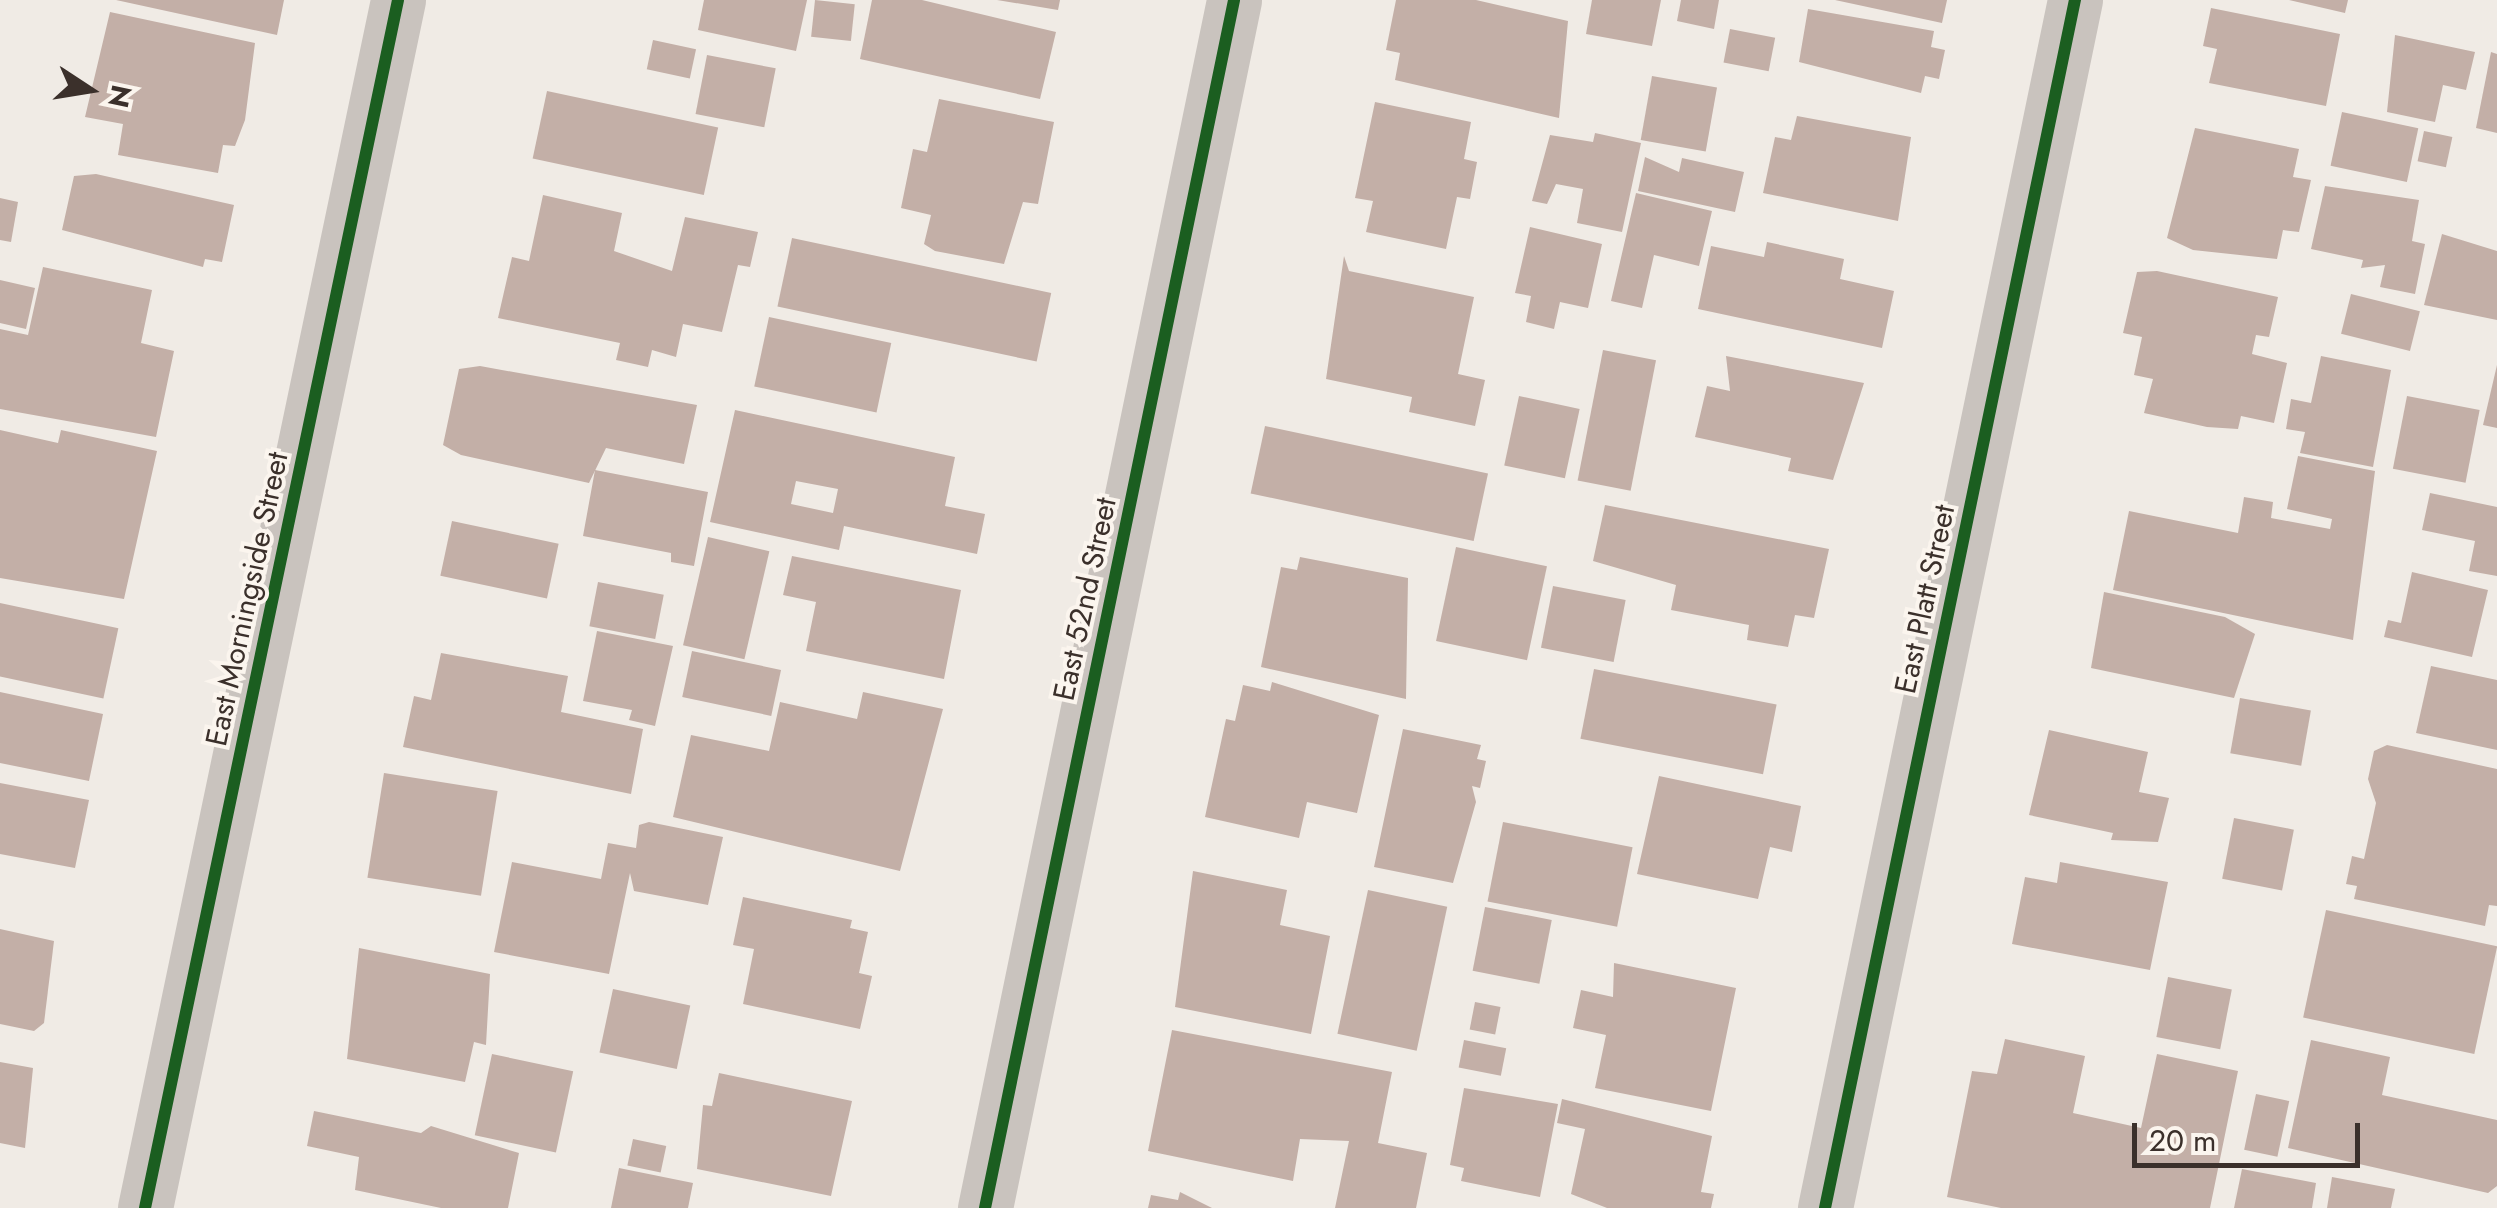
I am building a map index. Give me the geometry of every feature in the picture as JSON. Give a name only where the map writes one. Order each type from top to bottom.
[{"type":"street","name":"East Morningside Street","points":[[145,1208],[398,0]]},
{"type":"street","name":"East 52nd Street","points":[[985,1208],[1234,0]]},
{"type":"street","name":"East Platt Street","points":[[1825,1208],[2075,0]]},
{"type":"building","points":[[116,0],[284,0],[277,35]]},
{"type":"building","points":[[704,0],[807,0],[796,51],[698,30]]},
{"type":"building","points":[[815,0],[855,4],[851,41],[811,37]]},
{"type":"building","points":[[872,0],[922,0],[1056,32],[1040,99],[860,59]]},
{"type":"building","points":[[997,0],[1060,0],[1058,10]]},
{"type":"building","points":[[1396,0],[1476,0],[1568,21],[1559,118],[1395,80],[1400,53],[1386,50]]},
{"type":"building","points":[[1592,0],[1661,0],[1652,46],[1586,34]]},
{"type":"building","points":[[1681,0],[1719,0],[1714,29],[1677,21]]},
{"type":"building","points":[[1835,0],[1947,0],[1942,23]]},
{"type":"building","points":[[2289,0],[2348,0],[2345,13]]},
{"type":"building","points":[[2211,8],[2340,34],[2326,106],[2209,83],[2217,49],[2203,46]]},
{"type":"building","points":[[1808,9],[1934,31],[1931,47],[1945,50],[1939,79],[1925,76],[1921,93],[1799,62]]},
{"type":"building","points":[[110,12],[255,43],[245,120],[235,146],[223,145],[218,173],[118,155],[123,124],[85,117]]},
{"type":"building","points":[[1730,29],[1775,38],[1769,71],[1724,62]]},
{"type":"building","points":[[2395,35],[2475,52],[2466,90],[2443,85],[2435,122],[2387,112]]},
{"type":"building","points":[[653,40],[696,49],[690,78],[647,69]]},
{"type":"building","points":[[2491,52],[2497,54],[2497,133],[2476,128]]},
{"type":"building","points":[[707,55],[776,68],[764,127],[696,114]]},
{"type":"building","points":[[1652,76],[1717,87],[1706,151],[1641,140]]},
{"type":"building","points":[[547,91],[718,127],[704,195],[533,158]]},
{"type":"building","points":[[939,99],[1054,122],[1038,204],[1023,202],[1004,264],[935,251],[924,244],[931,215],[901,208],[913,149],[927,152]]},
{"type":"building","points":[[1375,102],[1471,122],[1464,159],[1477,162],[1470,199],[1457,197],[1446,249],[1366,232],[1373,201],[1355,198]]},
{"type":"building","points":[[2342,112],[2418,128],[2407,182],[2331,166]]},
{"type":"building","points":[[1797,116],[1911,137],[1898,221],[1763,193],[1775,137],[1791,140]]},
{"type":"building","points":[[2195,128],[2299,149],[2293,177],[2311,180],[2299,232],[2283,230],[2277,259],[2193,250],[2167,238]]},
{"type":"building","points":[[2424,131],[2452,137],[2446,167],[2418,161]]},
{"type":"building","points":[[1595,133],[1641,143],[1622,232],[1577,223],[1583,189],[1556,184],[1547,204],[1532,201],[1550,135],[1593,142]]},
{"type":"building","points":[[1645,157],[1679,172],[1682,158],[1744,172],[1735,212],[1638,191]]},
{"type":"building","points":[[96,174],[234,205],[222,262],[205,259],[203,267],[62,230],[74,176]]},
{"type":"building","points":[[2325,186],[2419,200],[2412,241],[2425,244],[2415,294],[2380,287],[2385,265],[2361,268],[2363,260],[2311,249]]},
{"type":"building","points":[[1636,193],[1712,211],[1699,266],[1654,255],[1642,308],[1611,301]]},
{"type":"building","points":[[543,195],[622,213],[614,251],[672,271],[685,217],[758,232],[750,267],[738,265],[722,332],[683,324],[676,357],[652,350],[648,367],[616,360],[620,343],[498,318],[512,257],[529,261]]},
{"type":"building","points":[[0,198],[18,202],[11,242],[0,240]]},
{"type":"building","points":[[1530,227],[1602,244],[1588,308],[1560,302],[1554,329],[1526,322],[1531,296],[1515,293]]},
{"type":"building","points":[[2442,234],[2497,251],[2497,320],[2424,305]]},
{"type":"building","points":[[792,238],[1051,293],[1037,362],[777,306]]},
{"type":"building","points":[[1767,242],[1844,259],[1840,279],[1894,291],[1882,348],[1698,309],[1711,246],[1764,257]]},
{"type":"building","points":[[1344,256],[1349,271],[1474,297],[1458,374],[1485,380],[1475,426],[1409,412],[1412,397],[1326,379]]},
{"type":"building","points":[[43,267],[152,290],[141,343],[174,351],[156,437],[0,409],[0,329],[28,335]]},
{"type":"building","points":[[2157,271],[2278,297],[2269,337],[2256,335],[2252,354],[2287,363],[2274,423],[2241,416],[2238,429],[2207,427],[2144,413],[2153,379],[2134,375],[2142,337],[2123,333],[2137,272]]},
{"type":"building","points":[[0,280],[35,288],[26,329],[0,323]]},
{"type":"building","points":[[2351,294],[2420,311],[2410,351],[2341,334]]},
{"type":"building","points":[[769,317],[891,343],[877,412],[754,386]]},
{"type":"building","points":[[1603,350],[1656,360],[1631,491],[1578,481]]},
{"type":"building","points":[[1726,356],[1864,383],[1833,480],[1788,471],[1791,458],[1695,437],[1707,386],[1730,391]]},
{"type":"building","points":[[2321,356],[2391,370],[2373,467],[2300,453],[2305,432],[2286,429],[2291,399],[2311,403]]},
{"type":"building","points":[[2497,365],[2497,428],[2483,425]]},
{"type":"building","points":[[480,366],[697,405],[684,464],[606,448],[589,483],[461,455],[443,445],[459,369]]},
{"type":"building","points":[[1519,396],[1580,409],[1565,478],[1504,465]]},
{"type":"building","points":[[2407,396],[2480,410],[2466,483],[2393,469]]},
{"type":"building","points":[[735,410],[955,457],[945,506],[985,514],[977,554],[844,526],[839,550],[710,522]],"holes":[[[796,481],[838,489],[833,513],[791,504]]]},
{"type":"building","points":[[1265,426],[1488,473],[1474,541],[1251,493]]},
{"type":"building","points":[[0,430],[58,443],[61,430],[157,451],[124,599],[0,578]]},
{"type":"building","points":[[2298,456],[2375,471],[2353,640],[2113,590],[2129,511],[2238,533],[2244,497],[2273,502],[2271,518],[2330,529],[2332,519],[2287,509]]},
{"type":"building","points":[[595,470],[708,492],[694,566],[671,562],[671,553],[583,536]]},
{"type":"building","points":[[2430,493],[2497,507],[2497,576],[2469,571],[2475,541],[2422,530]]},
{"type":"building","points":[[1605,505],[1829,549],[1814,618],[1795,615],[1788,647],[1747,640],[1749,625],[1671,610],[1676,585],[1593,561]]},
{"type":"building","points":[[452,521],[559,544],[547,598],[440,576]]},
{"type":"building","points":[[708,537],[769,551],[744,659],[683,645]]},
{"type":"building","points":[[1456,547],[1547,566],[1527,660],[1436,641]]},
{"type":"building","points":[[792,556],[961,590],[944,679],[806,651],[816,602],[783,595]]},
{"type":"building","points":[[1300,557],[1408,578],[1406,699],[1261,667],[1281,567],[1297,570]]},
{"type":"building","points":[[2412,572],[2488,590],[2472,657],[2384,637],[2388,620],[2401,623]]},
{"type":"building","points":[[598,582],[664,595],[655,639],[589,626]]},
{"type":"building","points":[[1553,586],[1626,600],[1614,662],[1541,648]]},
{"type":"building","points":[[2104,592],[2225,617],[2255,634],[2234,698],[2091,668]]},
{"type":"building","points":[[0,603],[118,628],[103,699],[0,677]]},
{"type":"building","points":[[597,631],[673,646],[655,726],[629,720],[632,710],[583,701]]},
{"type":"building","points":[[692,651],[781,670],[771,716],[682,697]]},
{"type":"building","points":[[441,653],[568,676],[561,712],[643,729],[631,794],[403,747],[414,696],[431,700]]},
{"type":"building","points":[[2431,666],[2497,680],[2497,750],[2416,733]]},
{"type":"building","points":[[1594,669],[1777,704],[1763,774],[1580,739]]},
{"type":"building","points":[[1272,682],[1379,715],[1357,813],[1307,802],[1299,838],[1205,817],[1226,719],[1235,721],[1243,685],[1270,691]]},
{"type":"building","points":[[0,692],[103,714],[89,781],[0,763]]},
{"type":"building","points":[[863,692],[943,709],[900,871],[673,817],[691,735],[769,751],[780,702],[857,719]]},
{"type":"building","points":[[2240,698],[2311,711],[2301,766],[2230,753]]},
{"type":"building","points":[[1403,729],[1481,745],[1477,759],[1486,761],[1480,788],[1472,786],[1476,802],[1453,883],[1374,867]]},
{"type":"building","points":[[2049,730],[2148,752],[2139,792],[2169,798],[2158,842],[2111,840],[2113,833],[2029,815]]},
{"type":"building","points":[[2387,745],[2497,769],[2497,906],[2489,905],[2485,926],[2354,899],[2357,886],[2346,884],[2352,856],[2364,859],[2376,803],[2368,779],[2374,751]]},
{"type":"building","points":[[384,773],[498,791],[481,896],[367,878]]},
{"type":"building","points":[[1659,776],[1801,806],[1792,852],[1770,847],[1758,899],[1637,874]]},
{"type":"building","points":[[0,783],[89,800],[75,868],[0,854]]},
{"type":"building","points":[[2234,818],[2294,830],[2282,891],[2222,879]]},
{"type":"building","points":[[649,822],[723,837],[708,905],[634,891],[630,873],[609,974],[494,952],[512,862],[601,879],[608,843],[636,848],[639,825]]},
{"type":"building","points":[[1503,822],[1633,847],[1617,927],[1488,902]]},
{"type":"building","points":[[2060,862],[2168,882],[2150,970],[2012,944],[2025,877],[2057,883]]},
{"type":"building","points":[[1193,871],[1287,890],[1280,925],[1330,936],[1311,1034],[1175,1007]]},
{"type":"building","points":[[1368,890],[1447,907],[1417,1051],[1337,1034]]},
{"type":"building","points":[[743,897],[852,920],[850,928],[868,932],[859,973],[872,976],[860,1029],[743,1004],[754,949],[733,945]]},
{"type":"building","points":[[1485,907],[1552,920],[1539,984],[1473,971]]},
{"type":"building","points":[[2326,910],[2497,946],[2474,1054],[2303,1018]]},
{"type":"building","points":[[0,929],[54,941],[44,1023],[34,1031],[0,1024]]},
{"type":"building","points":[[359,948],[490,974],[486,1045],[474,1042],[465,1082],[347,1059]]},
{"type":"building","points":[[1614,963],[1736,988],[1711,1111],[1595,1088],[1606,1035],[1573,1028],[1581,990],[1613,997]]},
{"type":"building","points":[[2168,977],[2232,989],[2220,1049],[2156,1037]]},
{"type":"building","points":[[613,989],[690,1005],[677,1069],[599,1053]]},
{"type":"building","points":[[1475,1002],[1501,1007],[1495,1034],[1470,1029]]},
{"type":"building","points":[[1172,1030],[1392,1072],[1378,1143],[1427,1153],[1416,1208],[1335,1208],[1349,1141],[1300,1139],[1293,1181],[1148,1151]]},
{"type":"building","points":[[2005,1039],[2085,1056],[2073,1113],[2141,1128],[2157,1054],[2238,1071],[2210,1208],[2001,1208],[1947,1197],[1972,1071],[1997,1074]]},
{"type":"building","points":[[1464,1040],[1506,1048],[1501,1076],[1459,1067]]},
{"type":"building","points":[[2311,1040],[2390,1057],[2382,1095],[2497,1120],[2497,1186],[2488,1193],[2288,1148]]},
{"type":"building","points":[[492,1054],[573,1071],[556,1152],[475,1135]]},
{"type":"building","points":[[0,1062],[33,1068],[25,1148],[0,1143]]},
{"type":"building","points":[[719,1073],[852,1101],[831,1196],[697,1169],[703,1105],[712,1106]]},
{"type":"building","points":[[1464,1088],[1558,1104],[1540,1197],[1461,1181],[1464,1168],[1450,1165]]},
{"type":"building","points":[[2256,1094],[2289,1101],[2277,1157],[2244,1150]]},
{"type":"building","points":[[1562,1099],[1712,1136],[1701,1192],[1714,1194],[1711,1208],[1607,1208],[1571,1194],[1585,1129],[1557,1123]]},
{"type":"building","points":[[314,1111],[421,1133],[431,1126],[519,1153],[508,1208],[441,1208],[355,1190],[359,1157],[307,1146]]},
{"type":"building","points":[[633,1139],[666,1146],[661,1172],[627,1165]]},
{"type":"building","points":[[619,1168],[693,1183],[688,1208],[611,1208]]},
{"type":"building","points":[[2242,1169],[2316,1183],[2312,1208],[2234,1208]]},
{"type":"building","points":[[2332,1177],[2395,1189],[2391,1208],[2327,1208]]},
{"type":"building","points":[[1180,1192],[1212,1208],[1148,1208],[1151,1195],[1178,1200]]},
{"type":"cycle path","points":[[145,1208],[398,0]]},
{"type":"cycle path","points":[[985,1208],[1234,0]]},
{"type":"cycle path","points":[[1825,1208],[2075,0]]}]
